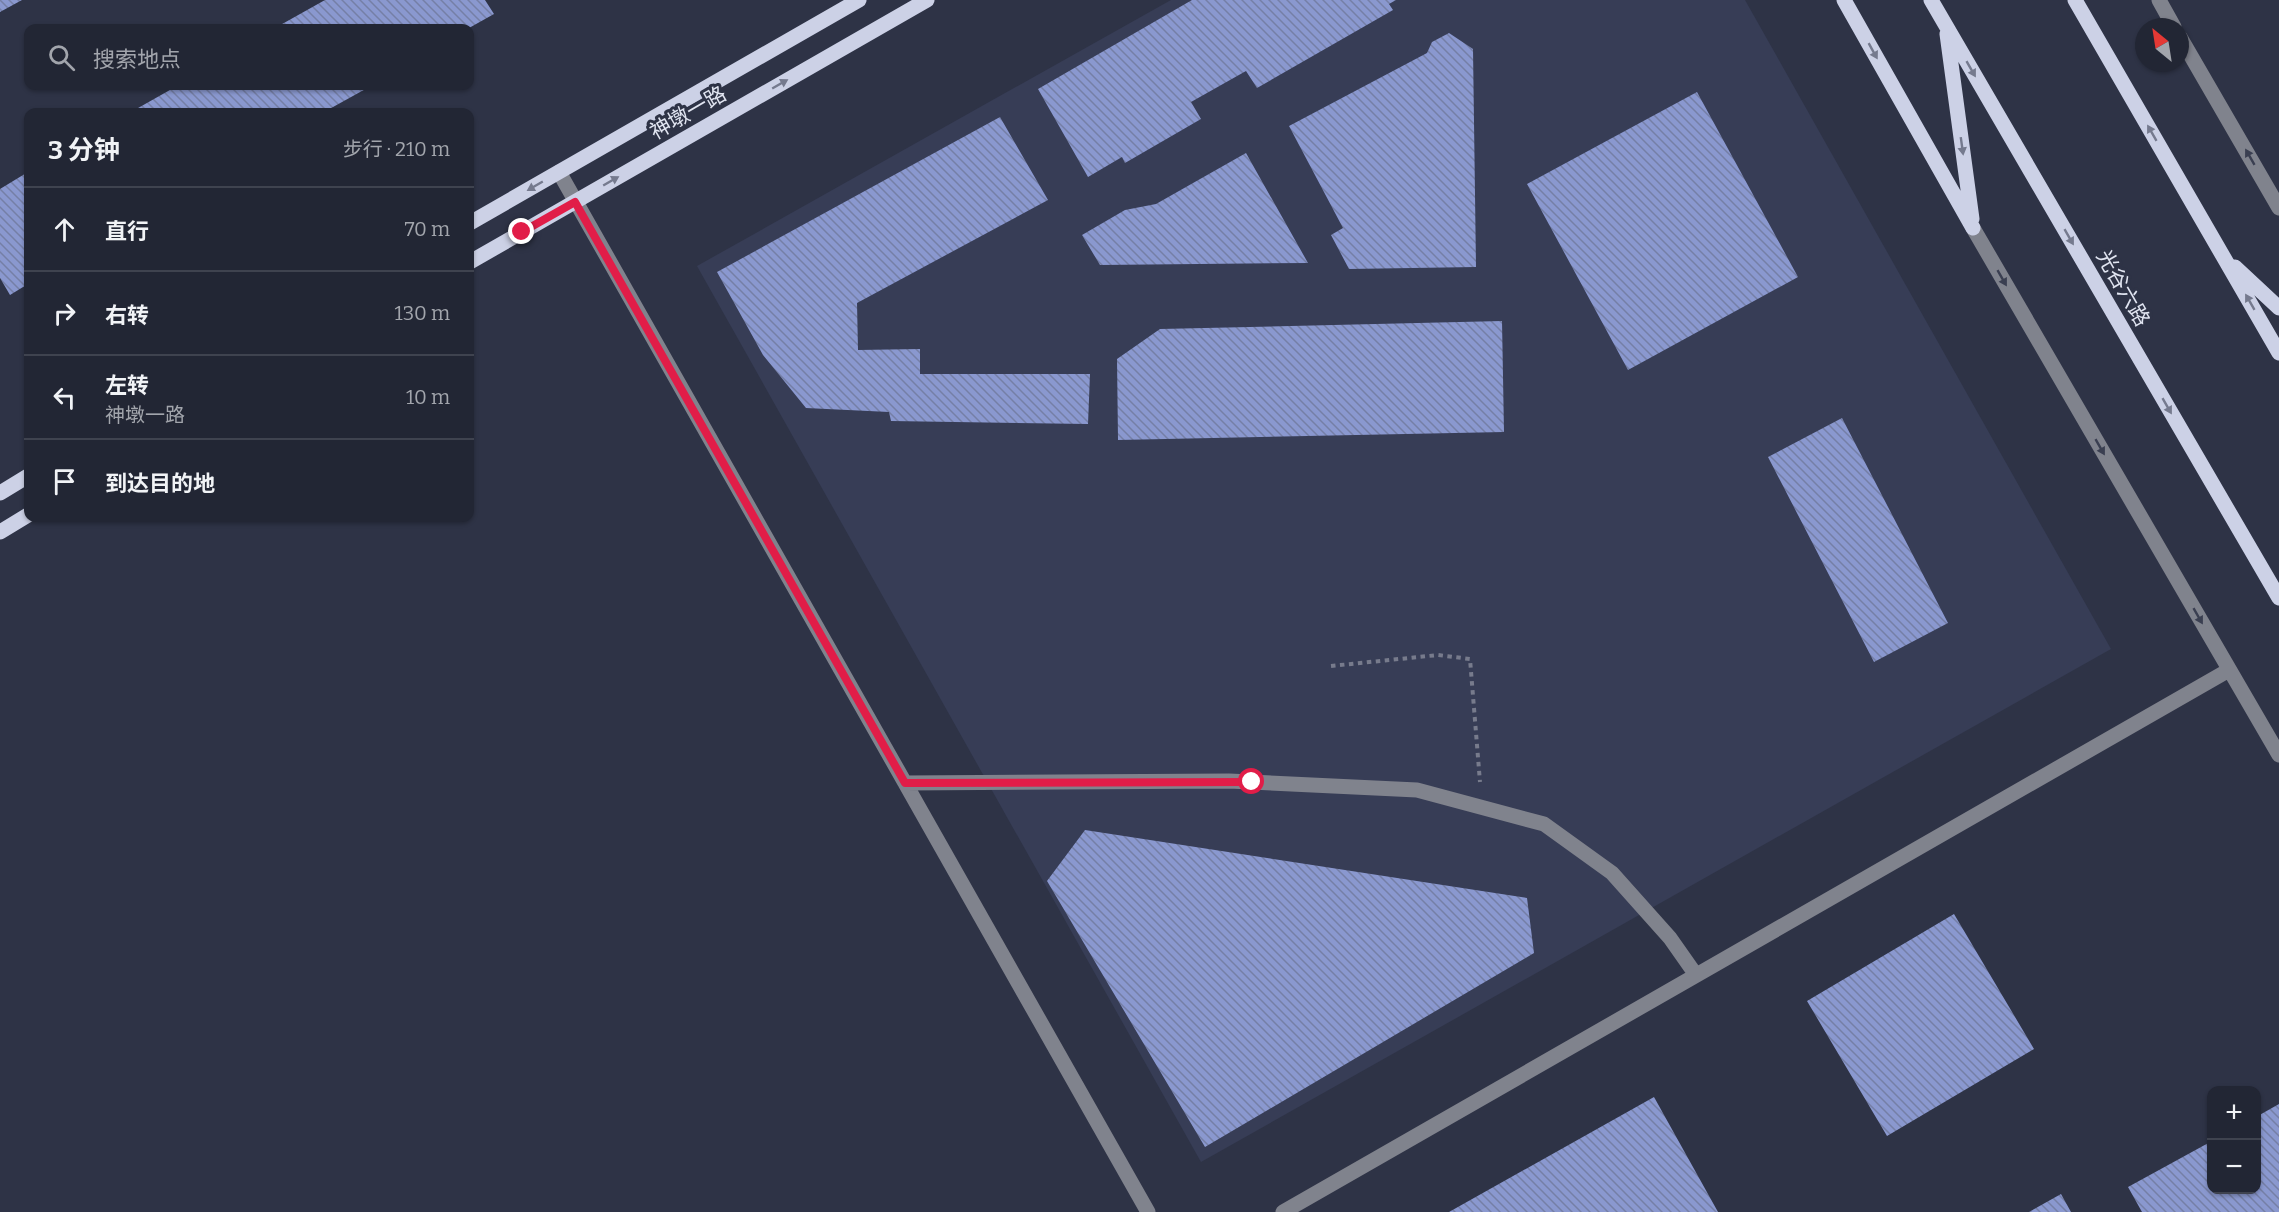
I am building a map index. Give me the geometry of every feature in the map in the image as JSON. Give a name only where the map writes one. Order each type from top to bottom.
[{"type":"main road","name":"神墩一路","points":[[474,222],[859,0]]},
{"type":"main road","name":"神墩一路","points":[[474,260],[927,0]]},
{"type":"main road","points":[[1844,0],[1973,228]]},
{"type":"main road","name":"光谷六路","points":[[1931,0],[2279,598]]},
{"type":"main road","points":[[2075,0],[2279,353]]},
{"type":"main road","points":[[1946,25],[1973,228]]},
{"type":"main road","points":[[2223,256],[2279,308]]},
{"type":"main road","points":[[0,493],[24,478]]},
{"type":"main road","points":[[0,532],[24,517]]},
{"type":"street","points":[[2158,0],[2169,18]]},
{"type":"street","points":[[2189,53],[2279,208]]},
{"type":"street","points":[[559,172],[1148,1212]]},
{"type":"street","points":[[1973,228],[2279,755]]},
{"type":"street","points":[[1282,1212],[2229,670]]},
{"type":"street","points":[[905,783],[1229,781],[1417,790],[1544,824],[1612,873],[1670,938],[1696,975]]},
{"type":"path","points":[[1331,666],[1438,655],[1470,659],[1480,786]]},
{"type":"shaded area","points":[[1171,0],[1745,0],[2111,649],[1201,1162],[697,266]]},
{"type":"building","points":[[0,0],[22,0],[0,12]]},
{"type":"building","points":[[325,0],[485,0],[494,14],[474,25],[282,24]]},
{"type":"building","points":[[1192,0],[1396,0],[1389,4],[1393,10],[1257,88],[1246,71],[1191,102],[1201,119],[1125,163],[1122,157],[1088,177],[1038,89]]},
{"type":"building","points":[[1449,33],[1473,49],[1476,267],[1349,269],[1331,235],[1343,228],[1289,126],[1427,53],[1432,42]]},
{"type":"building","points":[[170,90],[364,90],[331,108],[138,108]]},
{"type":"building","points":[[1697,92],[1798,277],[1628,370],[1527,184]]},
{"type":"building","points":[[1000,117],[1048,200],[857,303],[858,350],[920,349],[920,374],[1090,374],[1088,424],[891,421],[889,412],[806,408],[763,355],[717,272]]},
{"type":"building","points":[[1246,153],[1308,263],[1100,265],[1082,235],[1125,210],[1156,204]]},
{"type":"building","points":[[24,174],[24,286],[10,295],[0,278],[0,189]]},
{"type":"building","points":[[1502,321],[1504,432],[1118,440],[1117,359],[1160,329]]},
{"type":"building","points":[[1842,418],[1948,623],[1874,662],[1768,457]]},
{"type":"building","points":[[1085,830],[1527,898],[1534,953],[1205,1147],[1047,881]]},
{"type":"building","points":[[1954,914],[2034,1049],[1887,1136],[1807,1001]]},
{"type":"building","points":[[1654,1097],[1718,1212],[1449,1212]]},
{"type":"building","points":[[2279,1104],[2279,1212],[2142,1212],[2128,1187],[2207,1144],[2207,1194],[2261,1194],[2261,1114]]},
{"type":"building","points":[[2061,1194],[2071,1212],[2029,1212]]},
{"type":"route","points":[[522,232],[575,202],[905,783],[1252,782]]}]
